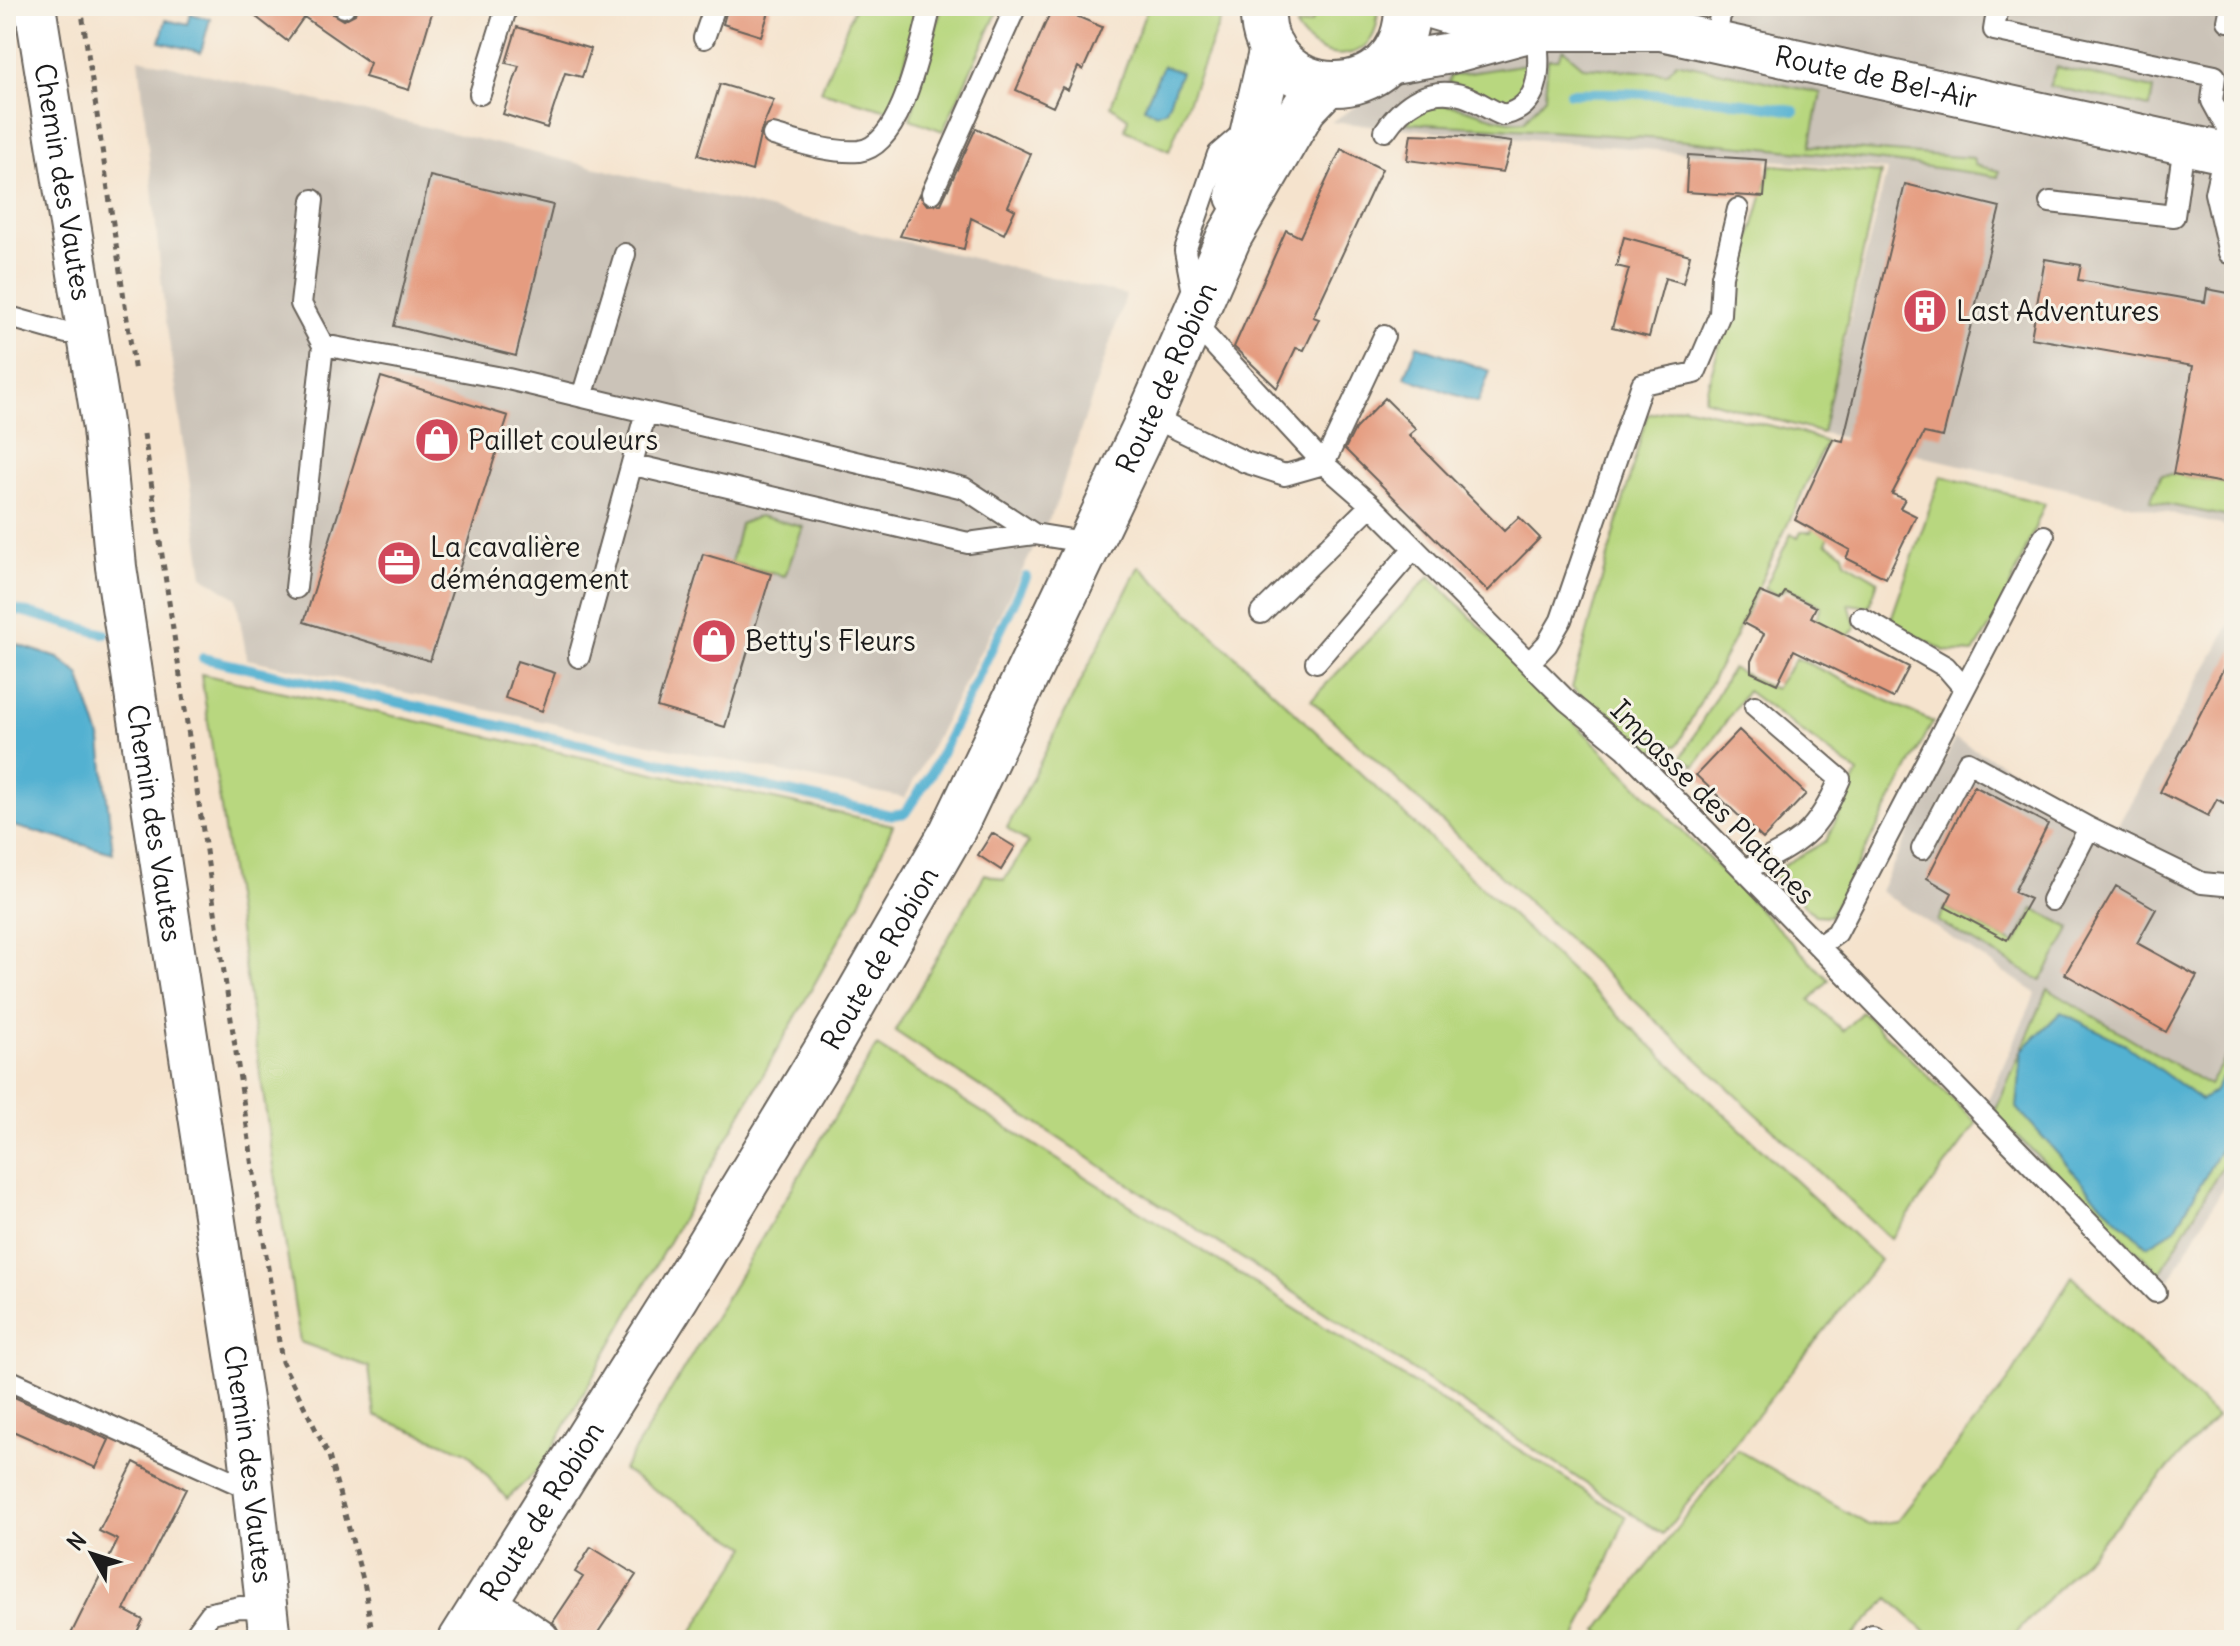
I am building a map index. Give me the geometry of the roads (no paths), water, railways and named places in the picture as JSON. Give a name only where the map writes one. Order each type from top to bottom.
[{"type":"main road","points":[[1261,20],[1286,66],[1305,79],[1326,85],[1359,81],[1387,64],[1400,45],[1407,23],[1407,6]]},
{"type":"main road","name":"Route de Robion","points":[[1229,237],[1255,122],[1261,20]]},
{"type":"main road","name":"Route de Robion","points":[[461,1640],[811,1075],[952,832],[1150,416],[1229,237],[1304,108],[1326,85]]},
{"type":"street","name":"Chemin des Vautes","points":[[35,6],[103,429],[116,567],[247,1433],[269,1624]]},
{"type":"street","name":"Route de Bel-Air","points":[[1423,6],[1525,32]]},
{"type":"street","name":"Route de Bel-Air","points":[[1387,64],[1451,53],[1525,32],[1661,30],[1720,17],[2184,145],[2230,141]]},
{"type":"street","points":[[485,1603],[539,1640]]},
{"type":"lane","points":[[480,94],[507,6]]},
{"type":"lane","points":[[704,38],[715,6]]},
{"type":"lane","points":[[773,135],[815,147],[861,151],[882,142],[898,116],[931,6]]},
{"type":"lane","points":[[932,193],[1016,6]]},
{"type":"lane","points":[[1998,6],[1994,30],[2215,76],[2212,101],[2230,141],[2215,193],[2229,253],[2234,254]]},
{"type":"lane","points":[[1385,131],[1395,115],[1420,96],[1440,92],[1466,96],[1503,115],[1516,112],[1527,103],[1540,70],[1525,32]]},
{"type":"lane","points":[[1195,317],[1185,251],[1218,154],[1255,122]]},
{"type":"lane","points":[[2050,202],[2174,216],[2184,145]]},
{"type":"lane","points":[[296,588],[323,345],[301,304],[313,200]]},
{"type":"lane","points":[[1529,663],[1547,644],[1561,620],[1642,384],[1695,373],[1720,314],[1722,276],[1738,209]]},
{"type":"lane","points":[[582,397],[625,254]]},
{"type":"lane","points":[[6,316],[66,333],[87,333]]},
{"type":"lane","name":"Impasse des Platanes","points":[[1195,317],[1324,464],[1371,505],[1567,701],[1626,749],[2156,1292]]},
{"type":"lane","points":[[1150,416],[1245,462],[1285,475],[1324,464],[1384,336]]},
{"type":"lane","points":[[323,345],[582,397],[964,488],[1034,534]]},
{"type":"lane","points":[[579,657],[634,465],[646,412]]},
{"type":"lane","points":[[634,465],[968,543],[1034,534],[1090,543]]},
{"type":"lane","points":[[1261,613],[1371,505]]},
{"type":"lane","points":[[1819,946],[1837,933],[2044,536]]},
{"type":"lane","points":[[1316,662],[1414,548]]},
{"type":"lane","points":[[1861,618],[1946,667],[1964,688]]},
{"type":"lane","points":[[1744,870],[1798,844],[1824,816],[1840,779],[1755,706]]},
{"type":"lane","points":[[1922,849],[1968,762],[2089,828],[2202,883],[2234,886]]},
{"type":"lane","points":[[2052,900],[2089,828]]},
{"type":"lane","points":[[6,1379],[252,1490]]},
{"type":"lane","points":[[191,1640],[211,1613],[240,1607],[269,1624]]},
{"type":"lane","points":[[1867,1640],[1872,1635],[1877,1640]]},
{"type":"water","points":[[191,14],[210,19],[201,52],[160,42],[166,20],[188,25]]},
{"type":"water","points":[[1163,66],[1181,72],[1166,110],[1156,114],[1144,107]]},
{"type":"water","points":[[1417,345],[1490,371],[1478,403],[1405,377]]},
{"type":"water","points":[[6,641],[58,658],[79,674],[101,741],[113,853],[6,824]]},
{"type":"water","points":[[2061,1012],[2123,1043],[2201,1100],[2214,1092],[2234,1057],[2234,1125],[2175,1229],[2147,1246],[2102,1204],[2017,1108],[2022,1050]]},
{"type":"waterway","points":[[1570,93],[1682,96],[1794,111]]},
{"type":"waterway","points":[[203,658],[891,815],[905,813],[930,776],[1026,577]]},
{"type":"waterway","points":[[6,607],[105,634]]},
{"type":"place","name":"Last Adventures","points":[[1925,311]]},
{"type":"place","name":"Paillet couleurs","points":[[437,440]]},
{"type":"place","name":"La cavalière déménagement","points":[[399,563]]},
{"type":"place","name":"Betty's Fleurs","points":[[714,641]]}]
